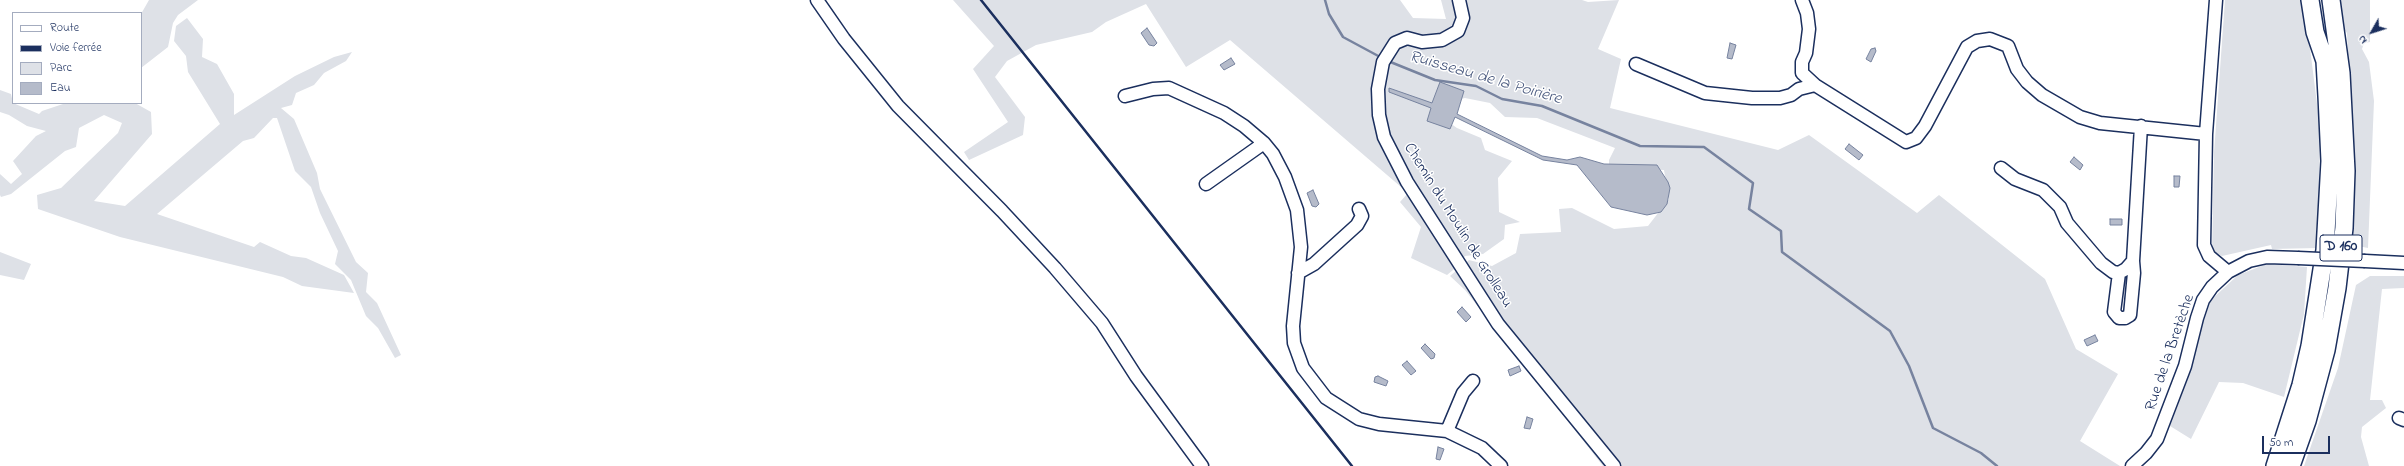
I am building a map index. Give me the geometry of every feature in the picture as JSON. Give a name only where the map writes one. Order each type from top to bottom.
[{"type":"highway","name":"D 160","points":[[2310,0],[2315,32],[2325,61]]},
{"type":"highway","name":"D 160","points":[[2275,466],[2301,385],[2310,346],[2325,250],[2330,161],[2325,61],[2316,0]]},
{"type":"highway","name":"D 160","points":[[2291,466],[2307,421],[2326,350],[2337,288],[2344,228],[2346,170],[2337,34],[2331,0]]},
{"type":"street","points":[[817,0],[844,39],[898,106],[1008,217],[1056,268],[1102,323],[1136,376],[1202,466]]},
{"type":"street","name":"Chemin du Moulin de Grolleau","points":[[1459,0],[1463,18],[1458,31],[1442,40],[1422,42],[1407,38],[1395,43],[1385,58],[1378,89],[1380,115],[1384,137],[1403,176],[1498,324],[1614,466]]},
{"type":"street","points":[[1802,0],[1809,29],[1806,53],[1802,62],[1802,73],[1815,85],[1906,142],[1916,138],[1925,126],[1967,47],[1977,40],[1990,39],[2008,46],[2017,70],[2027,82],[2064,109],[2100,123],[2141,126],[2206,134]]},
{"type":"street","points":[[2216,0],[2206,134],[2204,245],[2209,256],[2228,272]]},
{"type":"street","points":[[1636,64],[1705,93],[1752,98],[1780,98],[1791,95],[1798,89],[1815,85]]},
{"type":"street","points":[[1125,96],[1153,89],[1169,88],[1224,113],[1264,143],[1274,154],[1286,177],[1296,210],[1301,247],[1293,326],[1294,343],[1303,368],[1326,398],[1359,419],[1379,424],[1447,431],[1482,448],[1501,466]]},
{"type":"street","points":[[2119,273],[2114,312],[2119,318],[2125,318],[2130,315],[2134,273],[2132,261],[2141,126]]},
{"type":"street","points":[[1206,184],[1264,143]]},
{"type":"street","points":[[2001,168],[2015,179],[2043,190],[2060,207],[2067,223],[2101,263],[2113,272],[2119,273],[2126,269],[2132,261]]},
{"type":"street","points":[[1298,274],[1314,264],[1357,225],[1362,216],[1359,209]]},
{"type":"street","name":"Rue de la Bretèche","points":[[2132,466],[2146,453],[2157,439],[2185,366],[2203,300],[2228,272],[2249,261],[2267,256],[2404,263]]},
{"type":"street","points":[[1447,431],[1463,393],[1473,381]]},
{"type":"green space","points":[[149,0],[198,0],[178,15],[173,23],[168,47],[142,67],[142,12]]},
{"type":"green space","points":[[953,0],[1400,0],[1413,18],[1446,19],[1441,0],[1582,0],[1588,2],[1619,0],[1598,49],[1621,59],[1610,108],[1778,150],[1809,135],[1917,213],[1939,195],[2045,279],[2076,349],[2118,374],[2080,441],[2120,466],[1603,466],[1465,290],[1450,276],[1469,260],[1492,266],[1516,253],[1520,234],[1561,232],[1559,209],[1572,208],[1614,229],[1648,226],[1669,199],[1664,170],[1626,168],[1609,171],[1609,160],[1615,148],[1537,118],[1505,117],[1490,103],[1465,98],[1440,104],[1437,114],[1457,128],[1481,138],[1485,150],[1512,161],[1498,178],[1499,212],[1520,222],[1505,225],[1504,239],[1483,254],[1465,256],[1459,265],[1447,275],[1411,258],[1421,227],[1400,202],[1408,193],[1230,40],[1186,67],[1146,4],[1106,22],[1092,32],[1036,45],[1007,61],[995,77],[1025,117],[1023,135],[969,160],[964,152],[1008,122],[973,69],[994,46]]},
{"type":"green space","points":[[2225,0],[2304,0],[2320,128],[2318,248],[2272,249],[2271,245],[2222,256],[2212,251],[2214,153]]},
{"type":"green space","points":[[2339,0],[2370,0],[2370,42],[2364,43],[2362,49],[2369,62],[2374,101],[2368,248],[2348,244],[2349,75],[2347,33],[2342,27]]},
{"type":"green space","points":[[187,18],[203,39],[202,57],[217,64],[234,94],[234,115],[295,76],[334,57],[352,52],[346,61],[324,73],[314,85],[296,93],[292,105],[281,108],[294,119],[317,173],[320,189],[356,262],[368,273],[366,292],[377,303],[401,355],[395,358],[378,328],[366,316],[351,280],[335,264],[338,251],[320,213],[311,187],[295,171],[277,118],[273,118],[254,138],[243,141],[157,214],[254,247],[260,242],[291,256],[306,258],[344,275],[354,293],[302,286],[283,277],[120,237],[38,209],[37,195],[61,188],[118,133],[122,123],[104,115],[79,128],[76,147],[65,151],[11,194],[1,197],[0,174],[11,184],[22,174],[13,161],[36,136],[46,131],[27,126],[9,115],[0,112],[0,90],[11,94],[12,104],[39,114],[42,111],[63,104],[137,104],[151,112],[152,134],[94,201],[125,206],[220,124],[188,72],[186,56],[174,41],[176,26]]},
{"type":"green space","points":[[0,252],[31,264],[24,280],[0,275]]},
{"type":"green space","points":[[2267,264],[2307,267],[2304,314],[2284,397],[2243,383],[2219,382],[2191,439],[2170,426],[2189,375],[2203,317],[2211,300],[2238,275]]},
{"type":"green space","points":[[2370,276],[2404,276],[2404,288],[2382,289],[2370,400],[2382,400],[2386,408],[2362,427],[2361,437],[2369,466],[2304,466],[2338,368],[2356,285]]},
{"type":"water","points":[[1147,28],[1157,43],[1154,46],[1149,45],[1141,33]]},
{"type":"water","points":[[1730,43],[1736,45],[1732,59],[1727,58]]},
{"type":"water","points":[[1875,48],[1876,51],[1871,62],[1866,59],[1871,49]]},
{"type":"water","points":[[1231,58],[1235,64],[1224,70],[1220,65]]},
{"type":"water","points":[[1440,82],[1464,91],[1457,114],[1542,156],[1567,160],[1580,157],[1604,164],[1657,165],[1668,182],[1670,188],[1667,204],[1661,212],[1647,215],[1611,207],[1577,165],[1543,160],[1455,117],[1450,129],[1427,121],[1431,108],[1389,92],[1389,88],[1432,103]]},
{"type":"water","points":[[1849,144],[1863,155],[1859,160],[1845,149]]},
{"type":"water","points":[[2074,157],[2083,165],[2080,170],[2070,162]]},
{"type":"water","points":[[2174,176],[2180,176],[2179,187],[2174,187]]},
{"type":"water","points":[[1313,190],[1319,204],[1316,207],[1312,206],[1307,193]]},
{"type":"water","points":[[2110,219],[2122,219],[2122,225],[2110,225]]},
{"type":"water","points":[[1462,307],[1471,317],[1466,322],[1457,312]]},
{"type":"water","points":[[2095,335],[2098,341],[2087,346],[2084,340]]},
{"type":"water","points":[[1425,344],[1435,354],[1434,358],[1431,359],[1421,348]]},
{"type":"water","points":[[1407,361],[1416,371],[1411,375],[1402,365]]},
{"type":"water","points":[[1519,366],[1521,371],[1510,376],[1508,370]]},
{"type":"water","points":[[1378,376],[1388,381],[1386,386],[1374,382],[1375,377]]},
{"type":"water","points":[[1527,417],[1533,419],[1530,429],[1524,428]]},
{"type":"water","points":[[1438,447],[1444,449],[1440,460],[1436,459]]},
{"type":"waterway","name":"Ruisseau de la Poirière","points":[[1325,0],[1329,14],[1343,37],[1382,58]]},
{"type":"waterway","name":"Ruisseau de la Poirière","points":[[1388,61],[1435,80],[1476,86],[1502,99],[1542,106],[1640,146],[1704,147],[1753,183],[1749,209],[1781,231],[1782,252],[1890,331],[1909,366],[1933,428],[1981,453],[1997,466]]},
{"type":"railway","points":[[981,0],[1352,466]]}]
